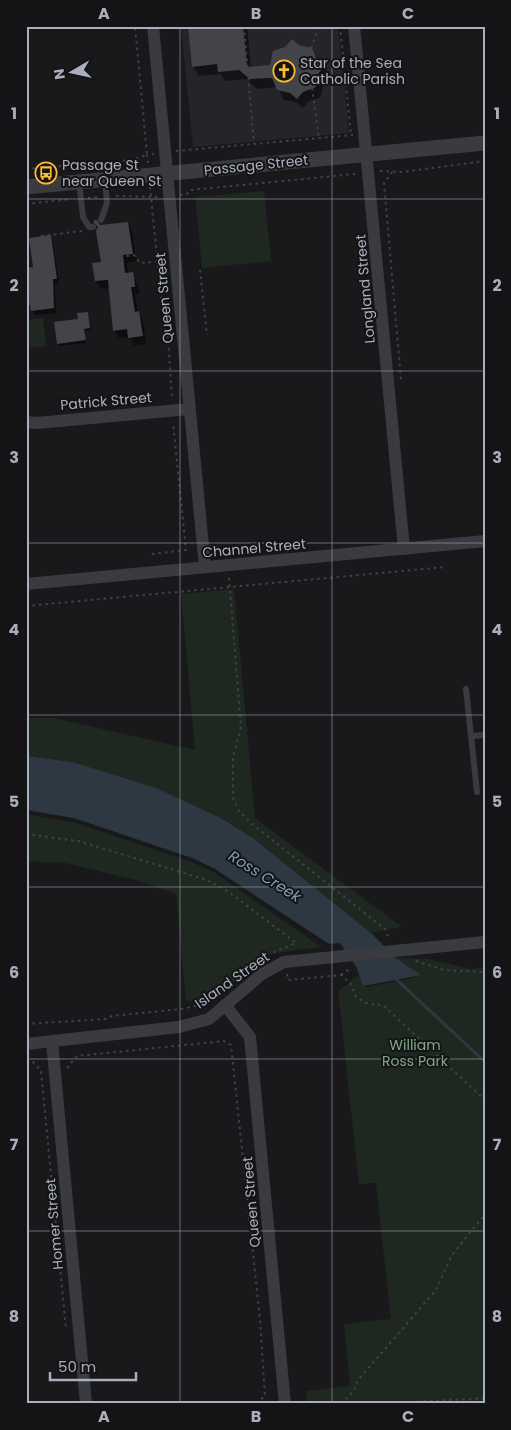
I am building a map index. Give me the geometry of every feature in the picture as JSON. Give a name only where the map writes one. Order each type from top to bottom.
[{"type":"street","name":"Queen Street","points":[[153,26],[205,568]]},
{"type":"street","name":"Longland Street","points":[[354,26],[404,549]]},
{"type":"street","name":"Passage Street","points":[[26,187],[485,143]]},
{"type":"street","name":"Patrick Street","points":[[26,422],[37,423],[189,409]]},
{"type":"street","name":"Channel Street","points":[[26,584],[485,542]]},
{"type":"street","name":"Island Street","points":[[26,1044],[179,1027],[208,1019],[262,974],[284,962],[485,942]]},
{"type":"street","name":"Queen Street","points":[[225,1005],[250,1037],[285,1404]]},
{"type":"street","name":"Homer Street","points":[[52,1042],[86,1404]]},
{"type":"lane","points":[[101,220],[107,203],[104,180]]},
{"type":"lane","points":[[79,182],[84,221],[91,227]]},
{"type":"lane","points":[[466,689],[477,792]]},
{"type":"lane","points":[[471,736],[485,735]]},
{"type":"path","points":[[135,26],[158,262],[173,386],[172,410],[186,550],[152,554]]},
{"type":"path","points":[[244,26],[254,144]]},
{"type":"path","points":[[310,48],[319,26]]},
{"type":"path","points":[[340,26],[350,135]]},
{"type":"path","points":[[325,66],[344,64]]},
{"type":"path","points":[[312,88],[319,138]]},
{"type":"path","points":[[26,168],[130,160],[166,152],[365,134]]},
{"type":"path","points":[[170,196],[188,194],[190,190],[369,172],[402,172],[485,161]]},
{"type":"path","points":[[41,236],[90,231],[91,227]]},
{"type":"path","points":[[101,260],[134,255],[140,263],[158,262]]},
{"type":"path","points":[[121,257],[122,262]]},
{"type":"path","points":[[111,258],[111,264]]},
{"type":"path","points":[[200,270],[207,335]]},
{"type":"path","points":[[228,565],[241,727],[232,757],[233,798],[239,811],[252,824],[385,929],[393,951]]},
{"type":"path","points":[[26,606],[445,567]]},
{"type":"path","points":[[26,834],[78,841],[207,880],[229,892],[296,943],[272,952],[266,957]]},
{"type":"path","points":[[272,952],[284,962],[288,980],[341,975],[355,965]]},
{"type":"path","points":[[411,958],[427,966],[444,970],[485,972]]},
{"type":"path","points":[[341,975],[351,984],[356,997],[368,1004],[383,1005],[485,1100]]},
{"type":"path","points":[[26,1024],[105,1019],[112,1016],[181,1009],[211,1002]]},
{"type":"path","points":[[66,1072],[70,1062],[77,1056],[224,1041],[231,1045],[260,1320],[266,1396],[256,1404]]},
{"type":"path","points":[[26,1062],[33,1062],[41,1071],[67,1338]]},
{"type":"path","points":[[341,1404],[353,1392],[358,1380],[436,1290],[452,1255],[485,1214]]},
{"type":"path","points":[[378,1404],[485,1398]]},
{"type":"shaded area","points":[[181,26],[338,26],[349,133],[193,147]]},
{"type":"green space","points":[[264,191],[271,261],[202,268],[195,197]]},
{"type":"green space","points":[[43,318],[46,346],[26,348],[26,320]]},
{"type":"green space","points":[[234,589],[255,818],[402,927],[371,933],[253,838],[221,818],[158,789],[73,762],[26,756],[26,718],[54,718],[195,750],[181,594]]},
{"type":"green space","points":[[26,814],[76,823],[191,862],[214,872],[321,947],[269,954],[248,966],[220,998],[186,1001],[176,894],[139,881],[66,863],[26,861]]},
{"type":"green space","name":"William Ross Park","points":[[396,958],[429,959],[470,969],[485,968],[485,1404],[307,1404],[306,1391],[350,1386],[344,1324],[391,1319],[376,1183],[359,1184],[338,991],[360,974],[363,986],[367,987],[412,978],[420,974]]},
{"type":"water","points":[[26,756],[73,762],[156,788],[221,818],[253,838],[371,933],[396,958],[421,975],[363,986],[357,968],[340,943],[329,944],[215,869],[195,859],[74,818],[26,810]]},
{"type":"building","points":[[188,26],[243,26],[247,67],[270,65],[273,51],[285,47],[292,39],[299,45],[312,48],[317,60],[325,66],[318,74],[316,87],[303,92],[297,99],[290,93],[277,90],[272,78],[250,79],[239,70],[218,72],[217,64],[192,67]]},
{"type":"building","points":[[96,219],[100,225],[128,222],[133,254],[123,255],[125,273],[133,272],[135,287],[131,287],[135,312],[139,311],[143,336],[128,338],[127,329],[113,331],[108,280],[95,281],[92,263],[101,262],[96,231],[98,227],[93,222]]},
{"type":"building","points":[[51,235],[57,279],[53,279],[54,308],[31,311],[26,288],[26,268],[33,267],[29,238]]},
{"type":"building","points":[[88,312],[90,328],[84,329],[86,340],[57,344],[54,322],[78,319],[77,313]]},
{"type":"waterway","name":"Ross Creek","points":[[396,979],[485,1062]]},
{"type":"place","name":"Star of the Sea Catholic Parish","points":[[284,71]]},
{"type":"place","name":"Passage St near Queen St","points":[[46,173]]}]
